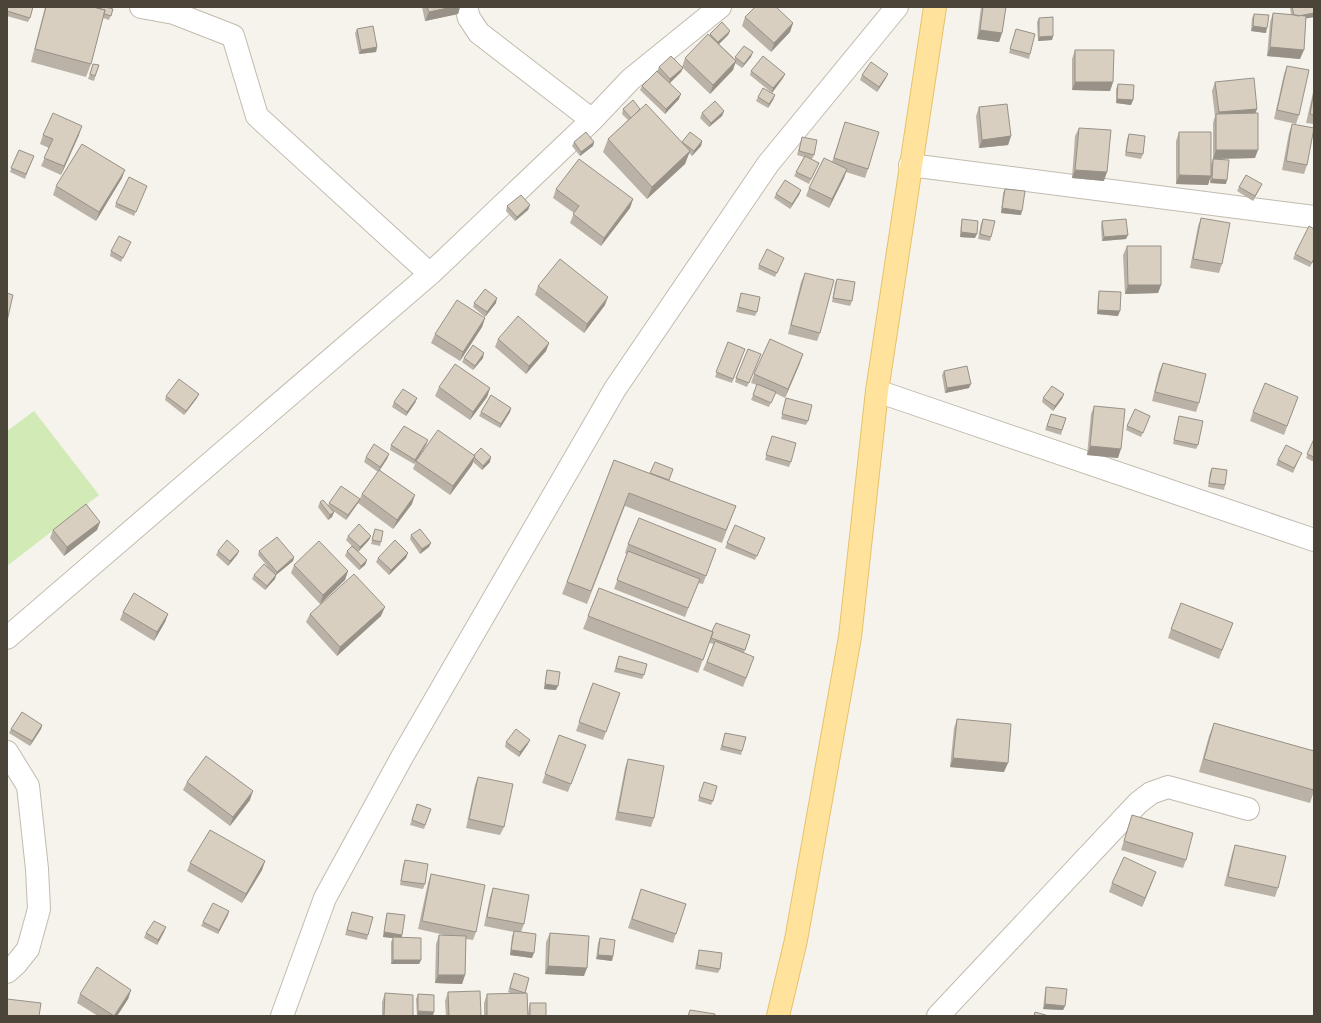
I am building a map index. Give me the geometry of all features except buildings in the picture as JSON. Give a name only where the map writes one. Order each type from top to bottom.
[{"type":"main road","points":[[778,1016],[796,940],[850,637],[877,391],[935,7]]},
{"type":"street","points":[[141,7],[174,13],[233,36],[257,116],[430,274]]},
{"type":"street","points":[[466,7],[469,18],[479,33],[592,120]]},
{"type":"street","points":[[7,638],[430,274],[592,120],[630,80],[720,7]]},
{"type":"street","points":[[282,1016],[326,898],[402,757],[615,389],[768,164],[897,7]]},
{"type":"street","points":[[910,165],[1314,217]]},
{"type":"street","points":[[877,391],[1314,540]]},
{"type":"street","points":[[7,752],[28,786],[37,869],[39,909],[28,949],[16,964],[7,972]]},
{"type":"street","points":[[938,1016],[1138,803],[1151,793],[1168,787],[1248,809]]},
{"type":"green space","points":[[34,411],[99,495],[7,566],[7,431]]}]
